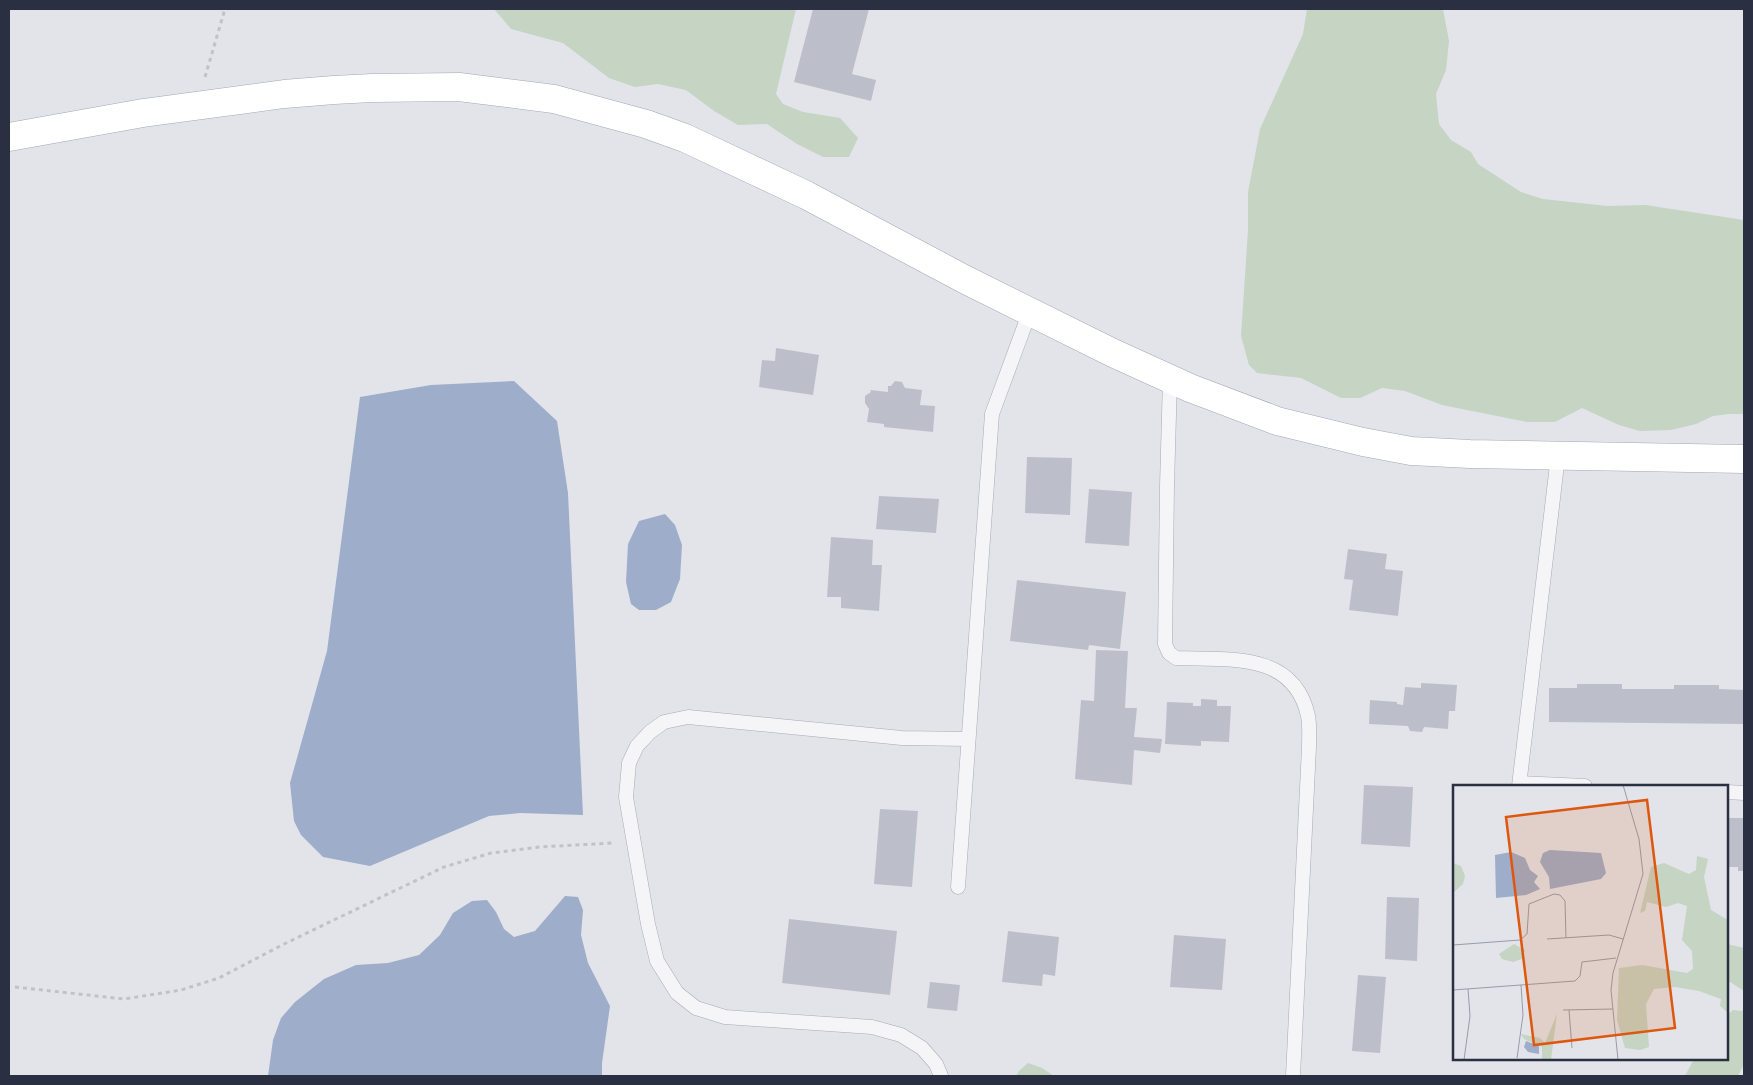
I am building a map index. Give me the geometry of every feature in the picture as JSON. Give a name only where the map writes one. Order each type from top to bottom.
[{"type":"main road","points":[[9,137],[144,114],[284,94],[372,88],[459,87],[554,98],[646,124],[701,145],[806,195],[964,279],[1170,379],[1278,421],[1364,442],[1411,451],[1470,454],[1744,459]]},
{"type":"lane","points":[[958,887],[992,414],[1030,311]]},
{"type":"lane","points":[[1170,379],[1165,644],[1169,653],[1176,658],[1254,662],[1276,670],[1285,676],[1301,696],[1308,717],[1309,747],[1293,1076]]},
{"type":"lane","points":[[1520,785],[1558,456]]},
{"type":"lane","points":[[941,1076],[936,1064],[922,1048],[901,1035],[872,1026],[725,1017],[696,1008],[677,993],[657,961],[626,797],[629,763],[636,746],[650,732],[664,722],[688,717],[902,738],[968,739]]},
{"type":"lane","points":[[1728,792],[1744,793]]},
{"type":"path","points":[[196,106],[225,9]]},
{"type":"path","points":[[15,987],[124,1000],[181,990],[219,978],[284,944],[444,867],[491,852],[539,847],[634,842]]},
{"type":"green space","points":[[494,9],[796,9],[776,94],[783,104],[803,112],[840,118],[858,138],[849,157],[823,157],[797,144],[767,124],[738,125],[714,111],[686,90],[658,84],[635,87],[609,78],[563,43],[511,29]]},
{"type":"green space","points":[[1307,9],[1443,9],[1449,41],[1446,70],[1436,94],[1439,124],[1451,140],[1471,152],[1478,164],[1521,192],[1543,199],[1607,206],[1645,205],[1744,220],[1744,414],[1713,416],[1696,424],[1671,430],[1640,431],[1619,425],[1582,408],[1555,422],[1527,422],[1442,405],[1405,391],[1382,388],[1360,398],[1341,398],[1301,378],[1257,373],[1249,365],[1241,336],[1248,230],[1248,192],[1260,129],[1303,34]]},
{"type":"green space","points":[[1728,944],[1744,948],[1744,991],[1728,981]]},
{"type":"green space","points":[[1744,1009],[1744,1064],[1738,1076],[1685,1076],[1693,1060],[1728,1060],[1728,1014],[1733,1010],[1742,1011]]},
{"type":"green space","points":[[1028,1063],[1042,1068],[1054,1076],[1016,1076]]},
{"type":"water","points":[[514,381],[557,421],[568,493],[583,815],[520,813],[489,816],[370,866],[323,857],[301,835],[294,821],[290,783],[327,651],[360,397],[431,385]]},
{"type":"water","points":[[665,514],[675,525],[682,545],[680,579],[671,602],[656,610],[639,610],[631,604],[626,582],[628,544],[639,521]]},
{"type":"water","points":[[565,896],[578,897],[583,910],[581,935],[588,963],[610,1006],[602,1076],[268,1076],[273,1040],[281,1018],[295,1002],[324,979],[356,965],[388,963],[419,955],[440,935],[453,913],[472,901],[487,900],[496,912],[504,929],[514,937],[535,931]]},
{"type":"building","points":[[813,9],[869,9],[852,74],[876,80],[871,101],[794,82]]},
{"type":"building","points":[[776,348],[819,355],[813,395],[759,387],[762,360],[775,361]]},
{"type":"building","points":[[895,381],[902,382],[905,388],[922,390],[920,405],[935,406],[933,432],[884,427],[884,424],[867,422],[869,409],[865,403],[865,396],[871,392],[870,390],[888,392],[888,386],[891,386]]},
{"type":"building","points":[[1027,457],[1072,458],[1070,515],[1025,513]]},
{"type":"building","points":[[1089,489],[1132,492],[1129,546],[1085,543]]},
{"type":"building","points":[[879,496],[939,499],[936,533],[876,529]]},
{"type":"building","points":[[831,537],[873,540],[872,565],[882,565],[879,611],[841,608],[841,597],[827,597]]},
{"type":"building","points":[[1348,549],[1387,554],[1385,569],[1403,571],[1398,616],[1349,610],[1353,580],[1344,579]]},
{"type":"building","points":[[1017,580],[1126,592],[1120,649],[1089,645],[1088,650],[1010,641]]},
{"type":"building","points":[[1096,650],[1128,651],[1125,708],[1137,708],[1134,737],[1162,739],[1160,753],[1134,750],[1132,785],[1075,779],[1081,700],[1094,701]]},
{"type":"building","points":[[1421,683],[1457,685],[1455,711],[1449,711],[1448,729],[1424,727],[1422,732],[1410,731],[1408,726],[1369,724],[1370,700],[1397,702],[1397,704],[1403,705],[1405,687],[1421,688]]},
{"type":"building","points":[[1577,684],[1622,684],[1622,689],[1674,689],[1674,685],[1719,685],[1719,689],[1744,690],[1744,724],[1549,722],[1549,688],[1577,688]]},
{"type":"building","points":[[1201,699],[1217,700],[1217,706],[1231,706],[1229,742],[1201,741],[1201,746],[1165,744],[1167,702],[1193,703],[1193,706],[1201,706]]},
{"type":"building","points":[[1364,785],[1413,787],[1410,847],[1361,844]]},
{"type":"building","points":[[880,809],[918,811],[912,887],[874,884]]},
{"type":"building","points":[[1728,818],[1743,818],[1744,871],[1738,871],[1738,867],[1728,867]]},
{"type":"building","points":[[1387,897],[1419,898],[1417,961],[1385,959]]},
{"type":"building","points":[[789,919],[897,931],[890,995],[782,983]]},
{"type":"building","points":[[1008,931],[1059,937],[1055,976],[1043,974],[1042,986],[1002,982]]},
{"type":"building","points":[[1174,935],[1226,939],[1222,990],[1170,987]]},
{"type":"building","points":[[1358,975],[1386,977],[1380,1053],[1352,1051]]},
{"type":"building","points":[[930,982],[960,985],[957,1011],[927,1008]]}]
